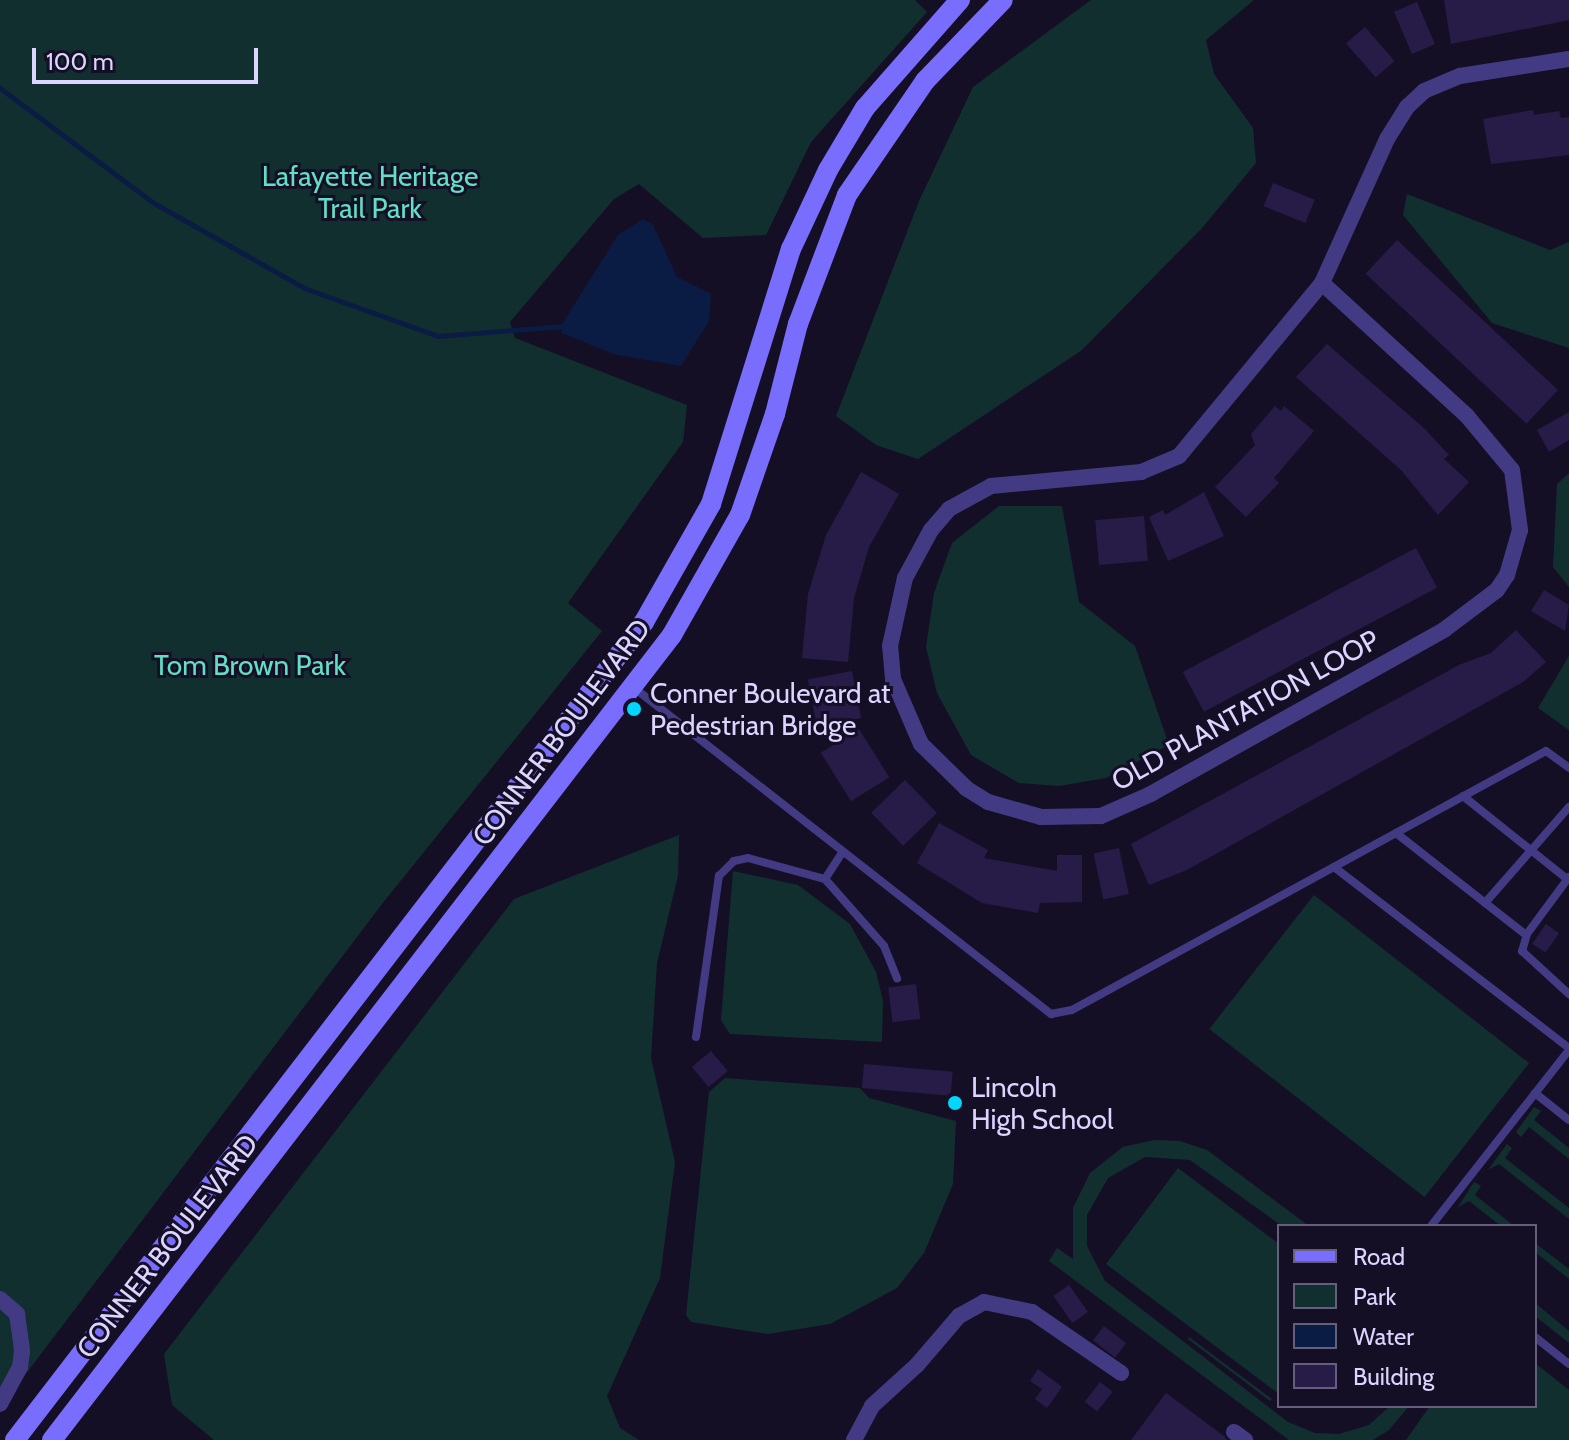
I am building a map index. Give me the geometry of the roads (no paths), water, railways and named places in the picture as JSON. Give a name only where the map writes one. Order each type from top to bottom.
[{"type":"main road","name":"CONNER BOULEVARD","points":[[15,1440],[608,669],[683,560],[711,504],[791,249],[828,170],[874,96],[960,0]]},
{"type":"main road","name":"CONNER BOULEVARD","points":[[52,1440],[633,687],[698,594],[740,515],[775,414],[802,309],[847,195],[925,81],[1003,0]]},
{"type":"main road","points":[[608,669],[633,687]]},
{"type":"street","name":"OLD PLANTATION LOOP","points":[[1322,283],[1467,416],[1512,470],[1520,530],[1507,575],[1497,590],[1444,630],[1151,794],[1101,816],[1041,817],[1000,806],[966,788],[921,744],[893,679],[890,646],[905,578],[931,530],[970,494],[1001,483],[1141,472],[1179,456],[1322,283],[1395,123],[1416,99],[1460,76],[1569,59]]},
{"type":"street","points":[[0,1299],[17,1314],[22,1343],[20,1367],[0,1404]]},
{"type":"street","points":[[854,1440],[872,1406],[959,1316],[984,1302],[1032,1312],[1121,1373]]},
{"type":"lane","points":[[633,687],[1051,1014],[1075,1009],[1546,751],[1569,768]]},
{"type":"lane","points":[[1463,796],[1568,878],[1526,935],[1524,957],[1569,994]]},
{"type":"lane","points":[[1485,903],[1569,807]]},
{"type":"lane","points":[[1396,833],[1526,935]]},
{"type":"lane","points":[[825,879],[842,853]]},
{"type":"lane","points":[[696,1037],[719,876],[734,861],[748,858],[825,879],[884,946],[897,979]]},
{"type":"lane","points":[[1334,867],[1569,1049],[1433,1224]]},
{"type":"lane","points":[[1535,1093],[1569,1120]]},
{"type":"lane","points":[[1537,1339],[1569,1364]]},
{"type":"water","points":[[643,219],[653,225],[677,277],[711,294],[709,321],[681,366],[613,354],[562,333],[561,326],[618,235]]},
{"type":"waterway","points":[[0,88],[154,203],[304,288],[438,336],[561,326]]},
{"type":"place","name":"Conner Boulevard at Pedestrian Bridge","points":[[634,709]]},
{"type":"place","name":"Lincoln High School","points":[[955,1103]]},
{"type":"park label","name":"Lafayette Heritage Trail Park","points":[[370,192]]},
{"type":"park label","name":"Tom Brown Park","points":[[250,665]]}]
